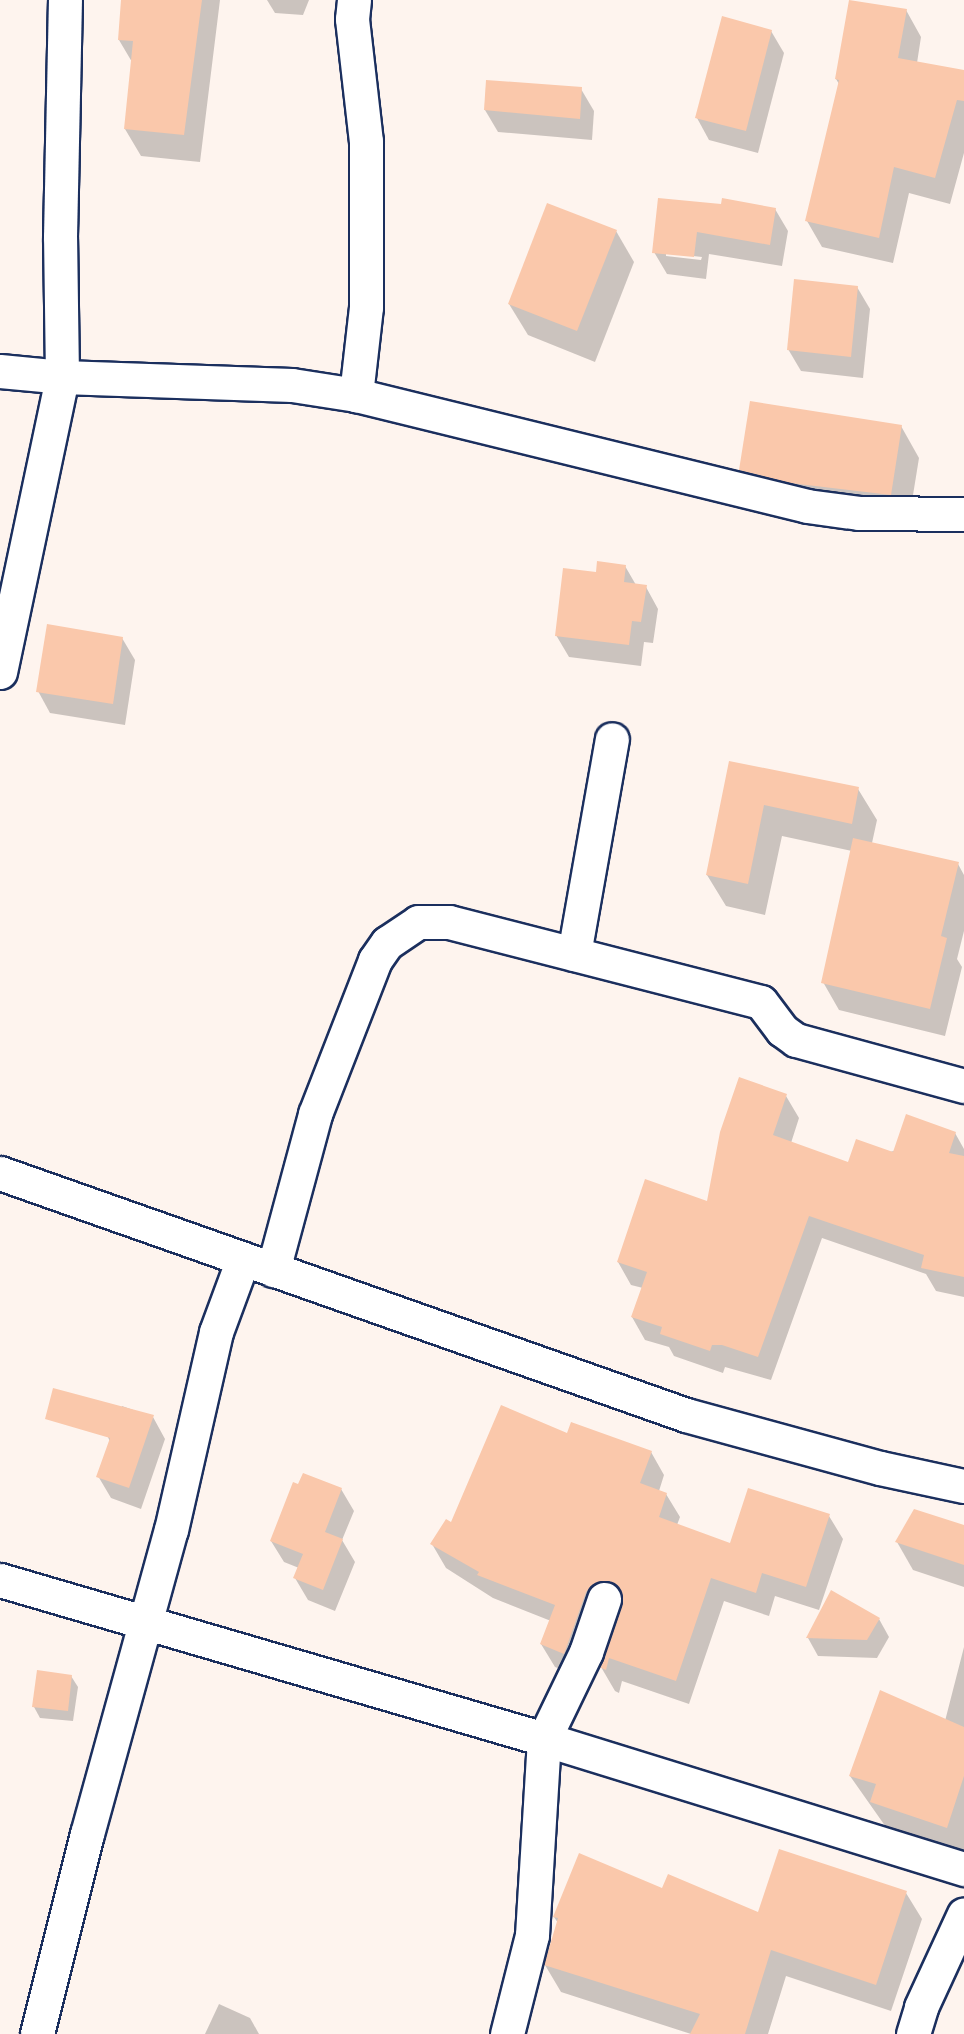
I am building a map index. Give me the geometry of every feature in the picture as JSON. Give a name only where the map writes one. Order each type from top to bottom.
[{"type":"street","points":[[0,672],[62,377],[60,214],[65,0]]},
{"type":"street","points":[[354,0],[352,20],[366,141],[366,307],[356,395]]},
{"type":"street","points":[[0,371],[62,377],[292,386],[356,395],[807,506],[859,513],[964,514]]},
{"type":"street","points":[[574,954],[612,739]]},
{"type":"street","points":[[273,1270],[315,1114],[375,960],[387,943],[407,926],[428,920],[574,954],[761,1002],[782,1030],[796,1040],[964,1086]]},
{"type":"street","points":[[0,1173],[686,1415],[880,1468],[964,1486]]},
{"type":"street","points":[[37,2034],[171,1530],[216,1332],[243,1259]]},
{"type":"street","points":[[0,1580],[544,1739],[964,1869]]},
{"type":"street","points":[[507,2034],[532,1935],[544,1739],[586,1652],[604,1599]]},
{"type":"street","points":[[913,2034],[921,2007],[964,1914]]},
{"type":"building","points":[[121,0],[202,0],[184,135],[124,129],[133,41],[118,40]]},
{"type":"building","points":[[849,0],[907,9],[898,58],[964,70],[964,101],[957,100],[935,178],[894,167],[879,238],[805,221],[839,80],[835,79]]},
{"type":"building","points":[[722,16],[772,30],[746,131],[695,118]]},
{"type":"building","points":[[486,80],[582,87],[580,119],[484,110]]},
{"type":"building","points":[[658,198],[721,204],[722,198],[776,208],[770,245],[697,232],[694,257],[652,253]]},
{"type":"building","points":[[547,203],[617,230],[577,331],[508,304]]},
{"type":"building","points":[[794,279],[858,286],[851,357],[787,350]]},
{"type":"building","points":[[750,401],[902,425],[891,495],[790,483],[739,470]]},
{"type":"building","points":[[597,561],[626,565],[624,582],[647,585],[641,622],[632,621],[629,645],[555,636],[563,568],[596,572]]},
{"type":"building","points":[[47,624],[123,637],[113,704],[36,692]]},
{"type":"building","points":[[729,761],[859,787],[852,824],[764,805],[748,884],[706,875]]},
{"type":"building","points":[[853,838],[959,862],[941,936],[947,938],[930,1009],[821,983]]},
{"type":"building","points":[[739,1077],[787,1094],[773,1135],[848,1162],[856,1139],[893,1152],[906,1114],[956,1132],[949,1153],[964,1156],[964,1277],[921,1268],[924,1255],[809,1216],[758,1357],[722,1345],[712,1345],[710,1351],[660,1334],[662,1327],[631,1317],[647,1272],[617,1262],[645,1179],[707,1201],[720,1132]]},
{"type":"building","points":[[53,1388],[154,1415],[129,1488],[96,1477],[110,1438],[45,1419]]},
{"type":"building","points":[[501,1405],[567,1433],[571,1422],[652,1451],[640,1483],[667,1493],[659,1517],[730,1543],[748,1488],[830,1514],[806,1587],[762,1573],[756,1593],[711,1578],[676,1681],[609,1658],[606,1670],[599,1667],[622,1604],[618,1587],[609,1581],[592,1585],[586,1592],[564,1654],[540,1644],[555,1605],[477,1575],[479,1572],[430,1544],[446,1519],[451,1522]]},
{"type":"building","points":[[303,1473],[342,1488],[325,1532],[343,1539],[323,1590],[293,1578],[303,1554],[270,1541],[293,1482],[298,1484]]},
{"type":"building","points":[[914,1509],[964,1525],[964,1565],[895,1542]]},
{"type":"building","points":[[831,1590],[880,1618],[867,1640],[806,1638]]},
{"type":"building","points":[[37,1670],[72,1675],[68,1711],[32,1707]]},
{"type":"building","points":[[880,1690],[964,1727],[964,1776],[947,1828],[870,1802],[876,1784],[849,1776]]},
{"type":"building","points":[[779,1849],[907,1891],[876,1985],[771,1950],[745,2034],[690,2034],[700,2014],[544,1965],[558,1918],[553,1917],[579,1853],[662,1888],[668,1874],[758,1912]]}]
